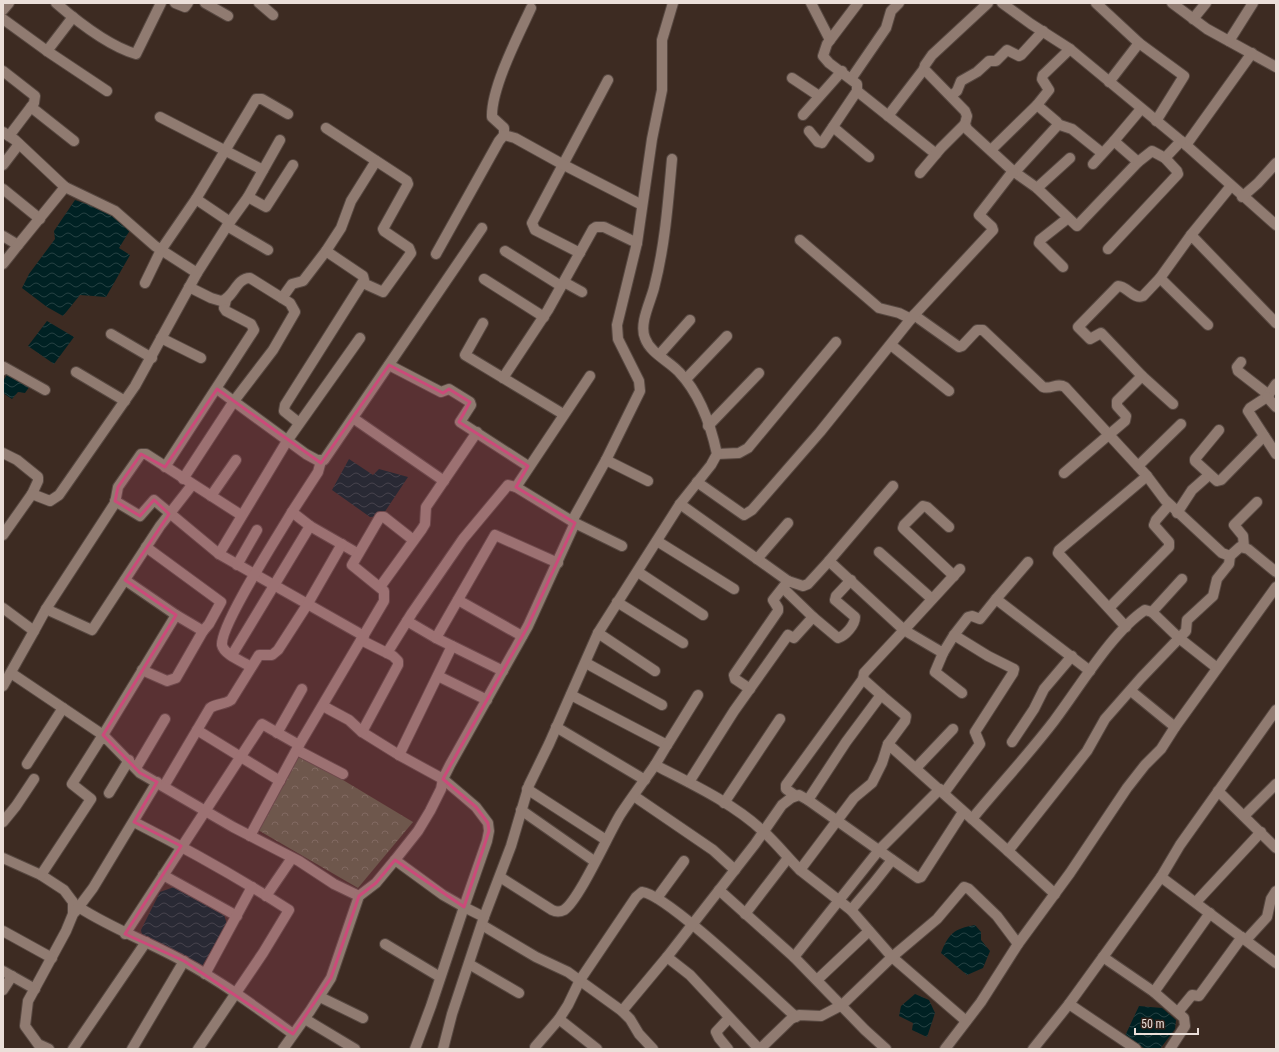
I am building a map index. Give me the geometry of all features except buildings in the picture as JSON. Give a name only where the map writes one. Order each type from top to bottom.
[{"type":"street","points":[[3,10],[9,3]]},
{"type":"street","points":[[56,3],[73,17],[114,44],[136,54],[161,3]]},
{"type":"street","points":[[175,3],[185,7],[188,3]]},
{"type":"street","points":[[205,3],[228,16]]},
{"type":"street","points":[[283,1049],[305,1019],[331,978],[359,896],[376,883],[418,831],[441,789],[443,779],[522,636],[558,563],[573,522],[640,391],[639,381],[624,353],[618,339],[617,332],[619,317],[637,242],[652,139],[662,90],[662,40],[673,3]]},
{"type":"street","points":[[811,3],[830,40]]},
{"type":"street","points":[[808,130],[818,142],[822,143],[857,91],[857,84],[842,71],[829,63],[823,56],[825,47],[858,3]]},
{"type":"street","points":[[851,79],[886,28],[891,11],[899,3]]},
{"type":"street","points":[[888,116],[924,69],[932,55],[988,3]]},
{"type":"street","points":[[1002,3],[1070,49],[1183,143],[1242,197],[1276,225]]},
{"type":"street","points":[[1096,3],[1139,43],[1184,76],[1156,120]]},
{"type":"street","points":[[1172,3],[1192,19],[1276,67]]},
{"type":"street","points":[[1192,19],[1206,3]]},
{"type":"street","points":[[1229,41],[1253,3]]},
{"type":"street","points":[[261,4],[273,15]]},
{"type":"street","points":[[436,254],[499,141],[504,135],[503,125],[492,117],[493,105],[506,65],[531,8]]},
{"type":"street","points":[[47,51],[73,17]]},
{"type":"street","points":[[3,19],[47,51],[108,91]]},
{"type":"street","points":[[951,96],[957,91],[961,80],[977,72],[989,61],[996,61],[1006,50],[1020,56],[1042,31]]},
{"type":"street","points":[[1109,82],[1139,43]]},
{"type":"street","points":[[992,150],[1049,90],[1042,79],[1043,75],[1070,49]]},
{"type":"street","points":[[1165,158],[1183,143],[1252,53]]},
{"type":"street","points":[[920,173],[965,124],[967,116],[951,96],[924,69]]},
{"type":"street","points":[[3,71],[33,93],[36,99],[31,107],[6,134],[19,144],[65,187],[115,211],[161,250],[196,273]]},
{"type":"street","points":[[802,115],[842,71]]},
{"type":"street","points":[[792,78],[819,96]]},
{"type":"street","points":[[580,253],[533,228],[532,223],[608,80]]},
{"type":"street","points":[[857,91],[936,154]]},
{"type":"street","points":[[146,283],[161,250],[196,199],[224,151],[258,98],[288,114]]},
{"type":"street","points":[[1037,104],[1057,124],[1072,129],[1102,153]]},
{"type":"street","points":[[31,107],[74,141]]},
{"type":"street","points":[[1093,164],[1141,109]]},
{"type":"street","points":[[160,116],[224,151],[263,170]]},
{"type":"street","points":[[965,124],[967,129],[1014,171],[1037,188],[1077,226],[1138,162],[1152,151],[1165,158],[1178,174],[1108,249]]},
{"type":"street","points":[[697,482],[739,512],[747,514],[820,432],[912,317],[993,230],[992,227],[979,215],[1014,171],[1057,124]]},
{"type":"street","points":[[833,127],[869,157]]},
{"type":"street","points":[[326,128],[407,181],[408,184],[383,229],[409,248],[411,253],[383,292],[363,283]]},
{"type":"street","points":[[504,135],[515,138],[642,205]]},
{"type":"street","points":[[32,494],[47,501],[56,498],[125,401],[152,358],[161,338],[196,273],[228,224],[248,197],[280,140]]},
{"type":"street","points":[[1114,141],[1138,162]]},
{"type":"street","points":[[3,165],[19,144]]},
{"type":"street","points":[[1037,188],[1070,158]]},
{"type":"street","points":[[415,1049],[440,976],[475,915],[500,877],[528,789],[586,663],[598,633],[680,504],[711,465],[717,454],[697,396],[686,379],[675,367],[648,345],[643,330],[664,242],[672,159]]},
{"type":"street","points":[[282,298],[292,284],[303,281],[326,251],[341,228],[351,201],[376,161]]},
{"type":"street","points":[[1242,197],[1258,183],[1276,163]]},
{"type":"street","points":[[248,197],[266,207],[292,165]]},
{"type":"street","points":[[1173,404],[1142,376],[1102,333],[1090,339],[1078,327],[1118,286],[1122,286],[1140,297],[1160,278],[1191,235],[1231,186]]},
{"type":"street","points":[[3,264],[65,187]]},
{"type":"street","points":[[3,189],[40,219]]},
{"type":"street","points":[[196,199],[228,224],[268,250]]},
{"type":"street","points":[[1063,267],[1039,242],[1068,218]]},
{"type":"street","points":[[503,378],[544,317],[596,227],[604,227],[637,242]]},
{"type":"street","points":[[251,667],[224,648],[223,638],[254,574],[318,472],[321,461],[327,456],[482,228]]},
{"type":"street","points":[[1191,235],[1276,323]]},
{"type":"street","points":[[3,236],[18,245]]},
{"type":"street","points":[[800,240],[879,308],[899,312],[912,317],[958,347],[962,346],[977,330],[982,330],[1043,387],[1048,388],[1059,384],[1065,387],[1147,476],[1169,505],[1222,553],[1230,556]]},
{"type":"street","points":[[299,423],[284,410],[285,405],[364,280],[363,276],[326,251]]},
{"type":"street","points":[[505,251],[563,284],[582,292]]},
{"type":"street","points":[[46,609],[92,630],[169,514],[234,401],[262,366],[292,319],[295,312],[294,307],[250,278],[242,280],[226,300],[224,308],[226,311],[251,324],[254,330],[165,467]]},
{"type":"street","points":[[1160,278],[1208,325]]},
{"type":"street","points":[[484,280],[544,317]]},
{"type":"street","points":[[189,287],[211,298],[221,301],[226,300]]},
{"type":"street","points":[[659,355],[690,320]]},
{"type":"street","points":[[483,323],[465,355],[563,414]]},
{"type":"street","points":[[111,334],[152,358]]},
{"type":"street","points":[[686,379],[727,336]]},
{"type":"street","points":[[161,338],[201,358]]},
{"type":"street","points":[[219,554],[241,515],[287,441],[360,338]]},
{"type":"street","points":[[717,454],[739,453],[748,448],[836,342]]},
{"type":"street","points":[[891,345],[950,390]]},
{"type":"street","points":[[1241,362],[1237,367],[1238,371],[1268,396],[1276,407]]},
{"type":"street","points":[[389,365],[441,392],[449,389],[470,402],[471,405],[460,422],[528,466]]},
{"type":"street","points":[[3,368],[45,390]]},
{"type":"street","points":[[76,372],[125,401]]},
{"type":"street","points":[[708,426],[759,373]]},
{"type":"street","points":[[516,487],[528,466],[590,376]]},
{"type":"street","points":[[1064,473],[1110,435],[1126,418],[1117,406],[1117,401],[1142,376]]},
{"type":"street","points":[[1276,384],[1268,396],[1248,411],[1276,454]]},
{"type":"street","points":[[217,389],[287,441],[321,461]]},
{"type":"street","points":[[353,418],[444,481]]},
{"type":"street","points":[[1138,466],[1181,424]]},
{"type":"street","points":[[1219,430],[1195,458],[1195,461],[1215,481],[1219,481],[1264,436]]},
{"type":"street","points":[[380,587],[412,539],[425,524],[425,510],[477,432]]},
{"type":"street","points":[[3,453],[17,460],[38,477],[38,481],[32,494],[3,535]]},
{"type":"street","points":[[3,686],[46,609],[115,501],[118,487],[141,454],[146,454],[241,515]]},
{"type":"street","points":[[211,496],[236,460]]},
{"type":"street","points":[[606,460],[648,481]]},
{"type":"street","points":[[1177,513],[1192,490],[1209,475]]},
{"type":"street","points":[[1126,627],[1058,553],[1059,550],[1147,476]]},
{"type":"street","points":[[387,653],[407,621],[467,534],[507,485],[511,484],[573,522],[622,546]]},
{"type":"street","points":[[785,584],[803,586],[808,584],[893,486]]},
{"type":"street","points":[[115,501],[140,516],[154,500],[219,554],[273,584],[396,658],[398,665],[362,732]]},
{"type":"street","points":[[1257,502],[1234,525],[1243,536],[1244,547],[1276,572]]},
{"type":"street","points":[[680,504],[757,559],[785,584],[814,617],[836,637],[842,637],[854,622],[854,617],[836,601],[835,598],[850,580]]},
{"type":"street","points":[[1108,608],[1169,547],[1169,542],[1154,525],[1156,520],[1169,505]]},
{"type":"street","points":[[949,527],[927,507],[923,506],[904,525],[903,528],[957,573],[864,673],[863,679],[786,785],[786,789],[796,796],[799,795],[808,800],[918,878],[921,877],[963,812]]},
{"type":"street","points":[[292,512],[310,526],[357,553]]},
{"type":"street","points":[[250,836],[298,748],[384,601],[384,591],[352,566],[357,553],[382,516],[412,539]]},
{"type":"street","points":[[757,559],[788,523]]},
{"type":"street","points":[[232,655],[273,584],[310,526]]},
{"type":"street","points":[[237,565],[257,530]]},
{"type":"street","points":[[436,638],[495,535],[558,563]]},
{"type":"street","points":[[657,541],[734,589]]},
{"type":"street","points":[[49,1049],[36,1046],[25,1026],[28,1002],[77,911],[210,708],[216,704],[227,703],[231,700],[259,655],[272,655],[278,650],[307,605],[342,544]]},
{"type":"street","points":[[142,670],[167,681],[176,678],[221,602],[146,547]]},
{"type":"street","points":[[1008,851],[1087,751],[1105,719],[1186,630],[1187,620],[1213,596],[1217,581],[1229,564],[1230,556],[1240,547],[1244,547]]},
{"type":"street","points":[[879,552],[932,599]]},
{"type":"street","points":[[829,561],[904,630],[943,653]]},
{"type":"street","points":[[962,693],[936,672],[943,653],[954,635],[968,617],[972,616],[978,619],[983,616],[1028,562]]},
{"type":"street","points":[[638,572],[703,615]]},
{"type":"street","points":[[1152,612],[1182,579]]},
{"type":"street","points":[[125,580],[203,632]]},
{"type":"street","points":[[750,689],[735,679],[734,675],[778,611],[773,600],[785,584]]},
{"type":"street","points":[[944,1049],[966,1022],[1018,944],[1055,894],[1127,788],[1144,765],[1161,749],[1174,727],[1276,587]]},
{"type":"street","points":[[996,599],[1072,656],[1090,672]]},
{"type":"street","points":[[458,600],[522,636]]},
{"type":"street","points":[[617,602],[684,644]]},
{"type":"street","points":[[3,608],[34,631]]},
{"type":"street","points":[[972,819],[1043,734],[1126,627],[1145,610],[1152,612],[1179,638],[1217,668]]},
{"type":"street","points":[[41,875],[91,799],[72,784],[176,615]]},
{"type":"street","points":[[689,782],[750,689],[788,635],[794,638],[814,617]]},
{"type":"street","points":[[407,621],[436,638],[503,671]]},
{"type":"street","points":[[598,633],[655,670]]},
{"type":"street","points":[[794,957],[879,850],[942,791],[980,744],[975,732],[1014,670],[1013,667],[988,656],[954,635]]},
{"type":"street","points":[[399,755],[452,646]]},
{"type":"street","points":[[1012,742],[1034,709],[1044,690],[1072,656]]},
{"type":"street","points":[[586,663],[662,705]]},
{"type":"street","points":[[11,673],[103,735],[140,773],[250,836],[292,858],[334,884],[359,896]]},
{"type":"street","points":[[438,676],[487,700]]},
{"type":"street","points":[[800,870],[854,798],[872,783],[882,763],[888,744],[905,721],[906,716],[863,679]]},
{"type":"street","points":[[277,733],[302,689]]},
{"type":"street","points":[[1131,691],[1174,727]]},
{"type":"street","points":[[571,695],[667,745]]},
{"type":"street","points":[[500,877],[552,910],[558,912],[570,904],[606,840],[698,695]]},
{"type":"street","points":[[808,800],[846,742],[881,695]]},
{"type":"street","points":[[323,706],[348,720],[362,732],[399,755],[443,779],[476,808],[488,823],[489,831],[475,915],[469,964],[452,1014],[443,1049]]},
{"type":"street","points":[[27,764],[63,708]]},
{"type":"street","points":[[1033,1049],[1069,1004],[1161,877],[1180,845],[1276,710]]},
{"type":"street","points":[[136,768],[165,719]]},
{"type":"street","points":[[724,803],[780,719]]},
{"type":"street","points":[[125,934],[262,724],[298,748],[343,774]]},
{"type":"street","points":[[556,727],[645,780]]},
{"type":"street","points":[[916,768],[953,729]]},
{"type":"street","points":[[197,730],[280,781]]},
{"type":"street","points":[[888,744],[1055,894]]},
{"type":"street","points":[[108,793],[129,760]]},
{"type":"street","points":[[655,765],[689,782],[724,803],[764,832],[800,870],[851,910],[892,957],[966,1022]]},
{"type":"street","points":[[3,822],[34,779]]},
{"type":"street","points":[[1244,816],[1275,787]]},
{"type":"street","points":[[528,789],[606,840]]},
{"type":"street","points":[[1218,791],[1276,848]]},
{"type":"street","points":[[634,796],[713,850],[735,870]]},
{"type":"street","points":[[622,1011],[667,957],[735,870],[764,832],[782,805],[796,796]]},
{"type":"street","points":[[521,810],[594,861]]},
{"type":"street","points":[[134,822],[181,846],[289,910],[263,953],[198,1049]]},
{"type":"street","points":[[1196,902],[1261,832]]},
{"type":"street","points":[[3,858],[41,875],[64,890],[77,911],[125,934],[146,942],[206,974],[236,993],[293,1034]]},
{"type":"street","points":[[266,896],[292,858]]},
{"type":"street","points":[[745,914],[788,858]]},
{"type":"street","points":[[395,860],[443,895],[536,957],[568,972],[580,980],[622,1011],[630,1019],[639,1034],[653,1049]]},
{"type":"street","points":[[851,910],[874,884],[892,860]]},
{"type":"street","points":[[657,898],[684,861]]},
{"type":"street","points":[[163,875],[236,916]]},
{"type":"street","points":[[1161,877],[1276,963]]},
{"type":"street","points":[[206,974],[252,887]]},
{"type":"street","points":[[667,957],[690,975],[729,1018],[760,1049],[783,1026],[796,1017],[807,1015],[821,1016],[842,1005],[892,957],[940,916],[964,887],[969,889],[997,916],[1018,944]]},
{"type":"street","points":[[719,890],[794,957],[865,1030],[886,1049]]},
{"type":"street","points":[[1178,1012],[1192,995],[1199,996],[1244,939],[1266,917],[1276,891]]},
{"type":"street","points":[[535,1047],[559,1019],[568,1005],[580,980],[638,894],[646,892],[657,898],[693,924],[796,1017]]},
{"type":"street","points":[[1154,992],[1210,913]]},
{"type":"street","points":[[3,931],[52,958]]},
{"type":"street","points":[[817,980],[868,931]]},
{"type":"street","points":[[73,1049],[146,942]]},
{"type":"street","points":[[385,944],[440,976]]},
{"type":"street","points":[[1103,956],[1154,992],[1178,1012],[1186,1021],[1170,1049]]},
{"type":"street","points":[[132,1049],[184,962]]},
{"type":"street","points":[[469,964],[519,993]]},
{"type":"street","points":[[3,990],[7,974],[35,989]]},
{"type":"street","points":[[320,996],[363,1018]]},
{"type":"street","points":[[1069,1004],[1136,1049]]},
{"type":"street","points":[[728,1049],[716,1032],[729,1018]]},
{"type":"street","points":[[305,1019],[355,1049]]},
{"type":"street","points":[[559,1019],[597,1049]]},
{"type":"highlighted area","points":[[389,365],[443,393],[449,389],[470,402],[459,422],[528,466],[516,487],[575,523],[528,626],[443,779],[476,807],[488,823],[489,831],[464,907],[395,860],[376,883],[359,896],[331,978],[293,1034],[184,961],[125,934],[181,846],[134,822],[157,782],[140,773],[103,735],[176,615],[125,580],[169,514],[154,500],[140,516],[115,501],[118,487],[141,454],[165,467],[217,389],[321,463]]},
{"type":"green space","points":[[298,753],[413,822],[358,888],[258,830]]},
{"type":"water","points":[[75,200],[104,210],[132,227],[119,248],[130,255],[106,297],[80,295],[63,316],[47,307],[22,288],[29,274],[55,239],[54,231]]},
{"type":"water","points":[[47,321],[74,337],[54,364],[28,346]]},
{"type":"water","points":[[8,373],[32,383],[25,393],[18,392],[12,399],[3,393],[3,381]]},
{"type":"water","points":[[349,459],[373,475],[379,469],[408,477],[382,516],[370,517],[332,490]]},
{"type":"water","points":[[174,887],[222,909],[227,924],[202,966],[199,967],[142,935],[141,930],[160,892]]},
{"type":"water","points":[[975,925],[981,932],[981,940],[990,951],[983,968],[967,975],[941,953],[953,933],[962,928]]},
{"type":"water","points":[[915,994],[929,1000],[935,1013],[927,1037],[912,1030],[913,1023],[899,1016],[901,1006]]},
{"type":"water","points":[[1139,1006],[1162,1008],[1176,1020],[1175,1029],[1160,1049],[1144,1048],[1125,1036]]}]
